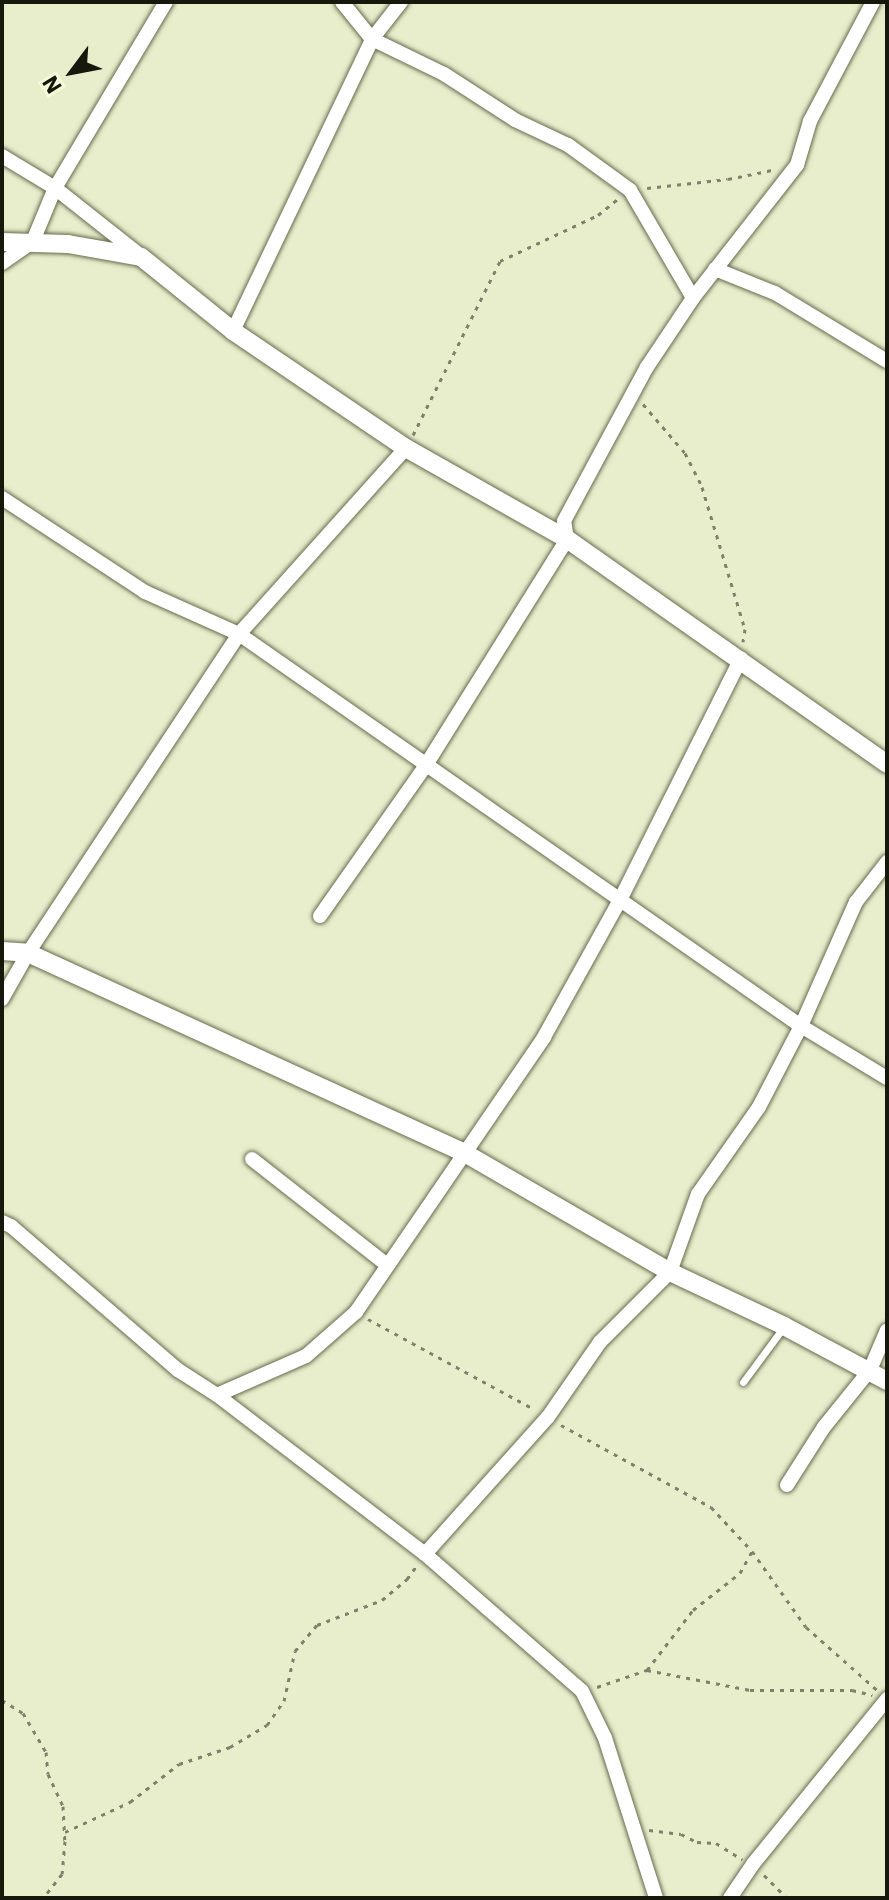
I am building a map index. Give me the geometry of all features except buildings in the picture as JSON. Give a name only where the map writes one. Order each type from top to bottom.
[{"type":"main road","points":[[2,242],[33,241],[141,257],[233,331],[406,448],[567,539],[741,658],[887,764]]},
{"type":"main road","points":[[2,951],[28,953],[463,1152],[670,1272],[784,1326],[887,1381]]},
{"type":"street","points":[[2,263],[33,241],[55,188],[166,2]]},
{"type":"street","points":[[342,2],[372,39],[444,74],[515,120],[568,145],[630,190],[693,298]]},
{"type":"street","points":[[233,331],[372,39],[401,2]]},
{"type":"street","points":[[320,916],[426,765],[567,539],[564,521],[632,394],[693,298],[797,165],[810,121],[873,2]]},
{"type":"street","points":[[2,156],[55,188],[141,257]]},
{"type":"street","points":[[715,269],[775,293],[887,361]]},
{"type":"street","points":[[2,999],[28,953],[239,634],[406,448]]},
{"type":"street","points":[[2,498],[145,592],[239,634],[801,1026],[887,1078]]},
{"type":"street","points":[[217,1395],[306,1356],[337,1333],[356,1312],[544,1037],[621,898],[741,658]]},
{"type":"street","points":[[425,1554],[548,1417],[600,1342],[670,1272],[698,1194],[759,1107],[801,1026],[856,902],[887,862]]},
{"type":"street","points":[[252,1159],[387,1265]]},
{"type":"street","points":[[2,1222],[11,1226],[178,1370],[217,1395],[425,1554],[582,1691],[605,1738],[656,1898]]},
{"type":"street","points":[[787,1485],[824,1427],[870,1370],[887,1330]]},
{"type":"street","points":[[730,1898],[753,1864],[887,1698]]},
{"type":"lane","points":[[743,1382],[784,1326]]},
{"type":"path","points":[[406,448],[500,261],[598,215],[630,190],[728,179],[797,165]]},
{"type":"path","points":[[632,394],[660,420],[685,453],[702,487],[745,629],[741,658]]},
{"type":"path","points":[[647,1670],[693,1610],[740,1573],[752,1551],[806,1627],[887,1698]]},
{"type":"path","points":[[65,1832],[130,1802],[179,1764],[230,1747],[267,1725],[284,1701],[295,1651],[317,1625],[382,1600],[407,1579],[425,1554]]},
{"type":"path","points":[[582,1691],[647,1670],[750,1690],[852,1690],[887,1698]]},
{"type":"path","points":[[2,1700],[23,1713],[46,1752],[48,1774],[63,1806],[62,1874],[43,1898]]},
{"type":"path","points":[[634,1835],[640,1831],[681,1834],[697,1842],[716,1843],[753,1864],[787,1898]]}]
